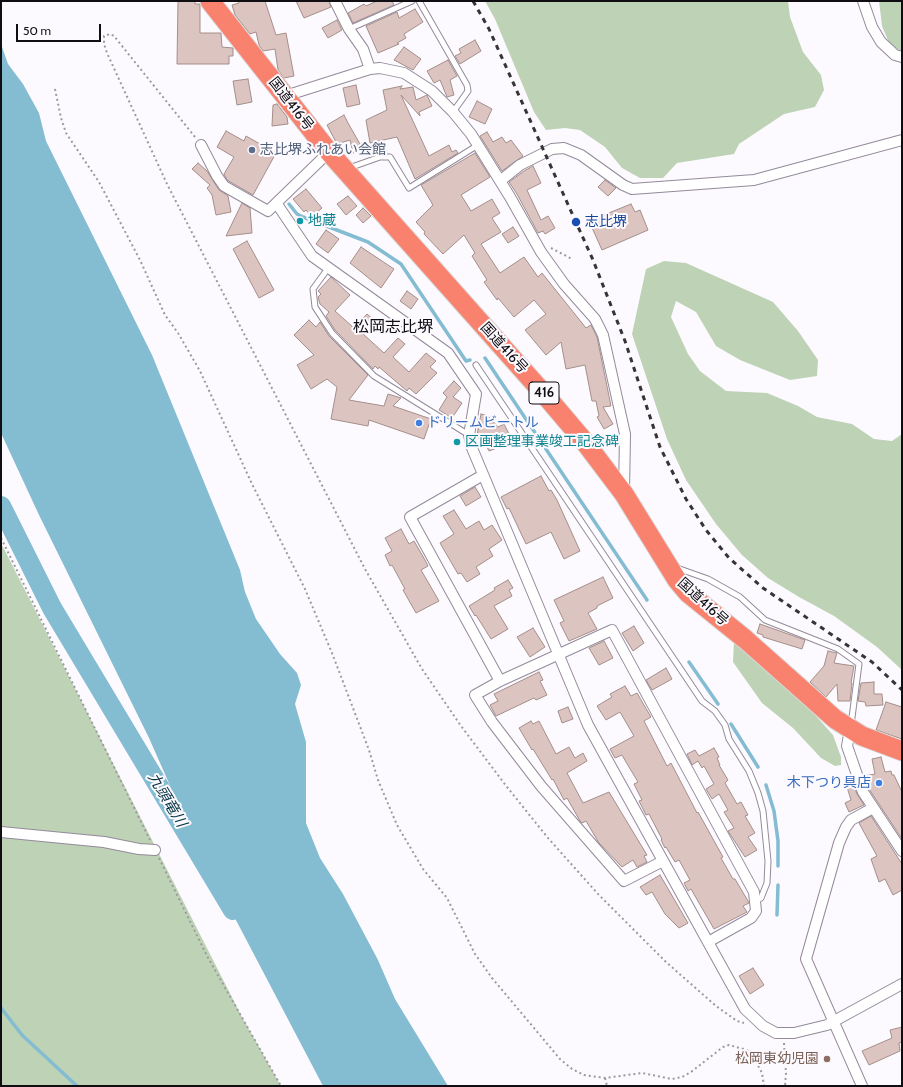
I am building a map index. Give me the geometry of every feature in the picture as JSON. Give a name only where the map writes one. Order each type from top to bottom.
[{"type":"highway","name":"国道416号","points":[[210,1],[329,152],[584,441],[624,494],[677,580],[688,593],[757,649],[835,719],[850,730],[862,736],[902,751]]},
{"type":"street","points":[[335,1],[349,29],[363,49],[370,69]]},
{"type":"street","points":[[864,1],[872,27],[881,42],[895,55],[902,57]]},
{"type":"street","points":[[285,96],[370,69],[380,68],[404,73],[432,92],[453,112],[478,145],[541,252],[564,284],[595,319],[603,335],[625,434],[624,494]]},
{"type":"street","points":[[500,181],[520,165],[552,149],[564,148],[581,155],[623,186],[632,189],[754,180],[902,140]]},
{"type":"street","points":[[201,145],[216,176],[224,186],[268,211],[278,204],[329,152]]},
{"type":"street","points":[[278,204],[312,256],[448,353],[476,394],[469,435],[472,448],[588,725],[738,999],[754,1018],[776,1033],[784,1034],[818,1028],[834,1021],[902,984]]},
{"type":"street","points":[[483,475],[410,517],[500,681]]},
{"type":"street","points":[[663,861],[624,881],[541,786],[489,717],[475,695],[500,681],[612,630],[754,892],[756,911],[751,918],[708,942]]},
{"type":"street","points":[[850,730],[847,746],[863,792],[902,851]]},
{"type":"street","points":[[862,1086],[806,959],[806,954],[839,843],[846,827],[851,820],[873,808]]},
{"type":"street","points":[[1,832],[104,842],[139,849],[155,850]]},
{"type":"lane","points":[[349,29],[412,1]]},
{"type":"lane","points":[[419,1],[467,85],[468,91],[453,112]]},
{"type":"lane","points":[[344,169],[380,157],[390,157],[409,188],[478,145]]},
{"type":"lane","points":[[329,267],[312,289],[315,307],[332,333],[374,376],[469,435]]},
{"type":"lane","points":[[476,365],[702,701],[715,711],[725,725],[729,739],[749,771],[758,793],[763,811],[768,861],[767,882],[761,898],[756,901]]},
{"type":"lane","points":[[667,564],[708,580],[740,597],[765,620],[838,649],[859,664],[853,719],[850,730]]},
{"type":"path","points":[[201,145],[114,36],[110,34],[104,36],[104,44],[107,53],[167,184],[365,569],[422,669],[461,726],[507,787],[548,838],[598,894],[666,962],[716,1006],[737,1021],[744,1023],[754,1018]]},
{"type":"path","points":[[55,89],[61,118],[66,133],[99,182],[140,260],[165,315],[178,333],[200,371],[252,484],[305,589],[332,653],[389,808],[409,847],[423,869],[447,898],[475,954],[492,978],[560,1059],[572,1069],[584,1075],[605,1078],[642,1073],[672,1079],[682,1077],[691,1072],[723,1047],[729,1045],[747,1050],[753,1056],[762,1073],[764,1086]]},
{"type":"path","points":[[546,249],[550,247],[572,258]]},
{"type":"path","points":[[1,538],[207,956],[281,1086]]},
{"type":"path","points":[[784,1034],[786,1073],[785,1086]]},
{"type":"path","points":[[605,1078],[607,1086]]},
{"type":"green space","points":[[485,1],[788,1],[790,17],[803,52],[821,75],[824,90],[815,107],[784,114],[739,144],[734,154],[677,163],[663,178],[640,178],[622,168],[605,147],[580,130],[565,128],[546,130],[534,112],[495,19]]},
{"type":"green space","points":[[879,1],[902,1],[902,52],[889,43],[882,26]]},
{"type":"green space","points":[[664,261],[686,263],[773,302],[798,331],[818,360],[817,376],[790,380],[740,360],[716,346],[696,312],[676,301],[671,317],[688,354],[700,371],[726,391],[767,393],[798,406],[817,417],[852,424],[874,439],[892,441],[902,434],[902,670],[877,647],[834,616],[768,578],[742,555],[716,524],[686,480],[667,439],[632,334],[646,269]]},
{"type":"green space","points":[[1,543],[242,1017],[281,1086],[1,1086]]},
{"type":"green space","points":[[734,641],[801,699],[833,735],[841,757],[841,765],[835,766],[821,758],[793,728],[762,703],[733,662]]},
{"type":"water","points":[[1,44],[8,64],[23,84],[39,113],[46,141],[152,355],[240,570],[245,592],[256,619],[280,654],[297,673],[301,685],[295,704],[306,742],[306,823],[320,858],[343,894],[378,960],[395,999],[448,1086],[323,1086],[195,842],[149,738],[39,515],[1,433]]},
{"type":"building","points":[[178,1],[195,1],[195,4],[200,4],[200,33],[221,33],[222,47],[233,48],[233,56],[229,56],[229,64],[177,64]]},
{"type":"building","points":[[238,1],[265,1],[276,35],[286,33],[294,76],[284,78],[278,70],[275,49],[263,51],[259,45],[256,32],[250,34],[235,15],[232,5],[239,3]]},
{"type":"building","points":[[296,1],[329,1],[331,7],[304,18]]},
{"type":"building","points":[[377,1],[392,1],[394,5],[353,23],[348,13],[364,4],[366,6]]},
{"type":"building","points":[[415,9],[423,22],[404,34],[406,38],[397,43],[399,44],[378,53],[366,26],[397,12],[399,18]]},
{"type":"building","points":[[337,20],[342,30],[328,38],[322,28]]},
{"type":"building","points":[[475,40],[481,51],[460,64],[455,56],[461,53],[459,49]]},
{"type":"building","points":[[404,47],[421,59],[413,70],[394,60]]},
{"type":"building","points":[[448,60],[457,76],[450,80],[454,95],[447,97],[440,80],[434,83],[427,71]]},
{"type":"building","points":[[248,79],[252,102],[237,105],[233,81]]},
{"type":"building","points":[[356,85],[360,104],[347,107],[343,88]]},
{"type":"building","points":[[402,86],[400,89],[413,87],[416,100],[427,95],[432,106],[419,112],[420,116],[401,95],[429,156],[449,145],[452,152],[456,150],[458,153],[415,179],[397,137],[370,143],[366,120],[387,110],[383,90]]},
{"type":"building","points":[[477,101],[492,109],[485,124],[469,117]]},
{"type":"building","points":[[277,104],[287,117],[288,124],[272,126],[273,105]]},
{"type":"building","points":[[344,115],[364,151],[353,153],[350,140],[337,144],[327,125]]},
{"type":"building","points":[[226,131],[244,141],[246,136],[276,153],[253,195],[227,180],[224,174],[234,157],[217,147]]},
{"type":"building","points":[[487,132],[493,142],[502,137],[506,143],[511,140],[523,156],[502,171],[480,136]]},
{"type":"building","points":[[475,153],[490,177],[461,195],[471,211],[492,199],[500,213],[492,218],[501,232],[481,244],[500,273],[524,257],[538,277],[542,273],[586,328],[591,325],[597,337],[611,406],[603,407],[613,424],[604,429],[597,417],[599,416],[596,401],[592,401],[585,365],[566,369],[561,342],[546,355],[525,330],[546,314],[534,300],[514,317],[498,298],[497,300],[484,282],[487,280],[472,256],[475,253],[464,235],[443,254],[424,234],[425,232],[416,222],[433,205],[421,185]]},
{"type":"building","points":[[198,163],[207,171],[219,190],[228,196],[231,212],[216,215],[212,195],[207,188],[210,185],[192,169]]},
{"type":"building","points":[[533,166],[541,183],[527,190],[541,220],[548,216],[555,228],[545,234],[543,231],[538,233],[509,182]]},
{"type":"building","points":[[605,180],[616,188],[608,196],[598,187]]},
{"type":"building","points":[[306,189],[322,208],[312,217],[306,210],[304,212],[293,199]]},
{"type":"building","points":[[348,196],[357,206],[346,215],[337,204]]},
{"type":"building","points":[[242,203],[250,208],[252,233],[226,236]]},
{"type":"building","points":[[631,204],[635,212],[640,210],[648,230],[602,250],[589,221]]},
{"type":"building","points":[[363,208],[371,216],[363,223],[356,215]]},
{"type":"building","points":[[513,227],[519,236],[508,243],[502,234]]},
{"type":"building","points":[[326,230],[339,239],[328,253],[316,244]]},
{"type":"building","points":[[247,241],[274,290],[259,298],[233,249]]},
{"type":"building","points":[[361,247],[394,269],[381,288],[350,263]]},
{"type":"building","points":[[331,277],[350,295],[335,311],[354,328],[367,314],[374,320],[362,333],[384,353],[398,338],[405,344],[393,357],[409,372],[426,353],[436,361],[430,367],[437,373],[416,394],[409,388],[407,391],[379,367],[378,369],[375,366],[373,369],[335,330],[326,316],[329,312],[320,304],[318,297],[321,294],[318,291]]},
{"type":"building","points":[[407,291],[418,299],[411,309],[400,301]]},
{"type":"building","points":[[309,320],[316,327],[320,322],[329,336],[368,375],[349,400],[384,406],[388,394],[401,398],[393,406],[431,419],[424,439],[369,420],[368,426],[331,419],[337,387],[327,379],[311,389],[297,365],[314,355],[294,335]]},
{"type":"building","points":[[454,381],[461,388],[453,397],[462,403],[452,418],[439,410],[447,397],[443,393]]},
{"type":"building","points":[[481,414],[488,416],[498,427],[504,424],[510,436],[499,441],[502,446],[489,451],[485,443],[482,445],[477,435]]},
{"type":"building","points":[[541,476],[549,491],[551,490],[557,500],[580,551],[564,559],[551,532],[526,544],[509,508],[507,509],[501,497]]},
{"type":"building","points":[[475,487],[481,497],[466,506],[460,496]]},
{"type":"building","points":[[454,510],[466,529],[479,521],[484,530],[492,525],[502,540],[489,549],[493,556],[476,567],[480,574],[467,582],[461,573],[458,574],[440,543],[454,534],[443,516]]},
{"type":"building","points":[[401,529],[409,544],[414,541],[425,560],[428,566],[421,570],[439,601],[416,613],[403,590],[405,589],[392,565],[390,566],[385,555],[392,551],[385,538]]},
{"type":"building","points":[[603,577],[613,598],[597,606],[597,608],[588,613],[597,629],[569,641],[560,623],[564,621],[554,600]]},
{"type":"building","points":[[508,580],[513,588],[509,590],[512,596],[494,606],[508,629],[491,639],[469,606]]},
{"type":"building","points":[[760,624],[805,640],[802,649],[763,637],[763,635],[757,633]]},
{"type":"building","points":[[634,626],[644,643],[633,651],[622,633]]},
{"type":"building","points":[[533,628],[545,647],[530,657],[517,637]]},
{"type":"building","points":[[604,641],[613,658],[599,665],[589,648]]},
{"type":"building","points":[[828,651],[837,653],[834,663],[854,666],[850,701],[838,701],[837,684],[826,697],[810,682],[824,666]]},
{"type":"building","points":[[666,668],[672,679],[652,690],[646,680]]},
{"type":"building","points":[[539,672],[543,680],[540,681],[547,695],[536,700],[534,698],[496,716],[490,705],[498,701],[494,694]]},
{"type":"building","points":[[874,682],[874,694],[882,694],[883,705],[866,706],[865,702],[858,701],[861,683]]},
{"type":"building","points":[[625,686],[631,696],[637,693],[651,717],[644,721],[667,766],[671,763],[697,813],[698,812],[723,857],[721,858],[749,903],[743,906],[747,912],[714,929],[691,889],[688,891],[684,883],[690,880],[679,860],[675,862],[666,847],[665,848],[649,814],[646,815],[639,801],[642,800],[634,784],[638,782],[622,755],[615,758],[610,749],[634,736],[620,712],[606,720],[597,706],[612,697],[610,694]]},
{"type":"building","points":[[886,702],[902,707],[902,739],[876,730]]},
{"type":"building","points":[[568,707],[573,719],[562,723],[558,711]]},
{"type":"building","points":[[531,721],[533,724],[539,721],[556,754],[569,747],[575,758],[583,753],[587,761],[567,773],[583,803],[609,792],[647,855],[644,856],[647,862],[637,867],[633,860],[622,867],[599,843],[586,821],[582,823],[580,821],[567,798],[564,800],[553,779],[552,780],[519,728]]},
{"type":"building","points":[[714,748],[719,757],[717,758],[719,765],[728,780],[725,783],[737,804],[741,802],[748,815],[745,816],[755,833],[748,837],[757,850],[745,857],[728,831],[734,828],[724,812],[728,810],[719,794],[712,799],[706,789],[714,784],[704,766],[702,768],[698,761],[692,765],[687,754],[695,750],[699,756]]},
{"type":"building","points":[[881,757],[885,772],[891,771],[902,792],[902,839],[869,789],[864,776],[875,774],[872,759]]},
{"type":"building","points":[[852,781],[857,794],[864,805],[849,812],[845,803],[851,800],[846,784]]},
{"type":"building","points":[[871,816],[902,864],[902,890],[893,895],[885,879],[879,882],[871,859],[877,856],[859,823]]},
{"type":"building","points":[[660,875],[688,923],[679,928],[665,914],[652,892],[646,895],[640,887]]},
{"type":"building","points":[[753,968],[764,985],[750,994],[739,976]]},
{"type":"building","points":[[902,1027],[902,1042],[899,1043],[900,1051],[869,1065],[862,1051],[892,1038],[890,1030]]},
{"type":"waterway","points":[[289,204],[297,214],[368,242],[401,264],[466,361],[470,360]]},
{"type":"waterway","points":[[485,358],[647,600]]},
{"type":"waterway","name":"九頭竜川","points":[[1,506],[52,608],[233,910]]},
{"type":"waterway","points":[[689,662],[718,704]]},
{"type":"waterway","points":[[731,724],[758,767]]},
{"type":"waterway","points":[[766,785],[774,811],[778,841],[778,866]]},
{"type":"waterway","points":[[777,915],[778,885]]},
{"type":"waterway","points":[[1,1008],[22,1035],[77,1086]]},
{"type":"railway","points":[[473,1],[489,29],[593,260],[625,341],[660,447],[686,499],[706,530],[729,558],[763,588],[872,662],[902,690]]},
{"type":"place","name":"志比堺ふれあい会館","points":[[252,150]]},
{"type":"place","name":"地蔵","points":[[300,221]]},
{"type":"place","name":"志比堺","points":[[576,222]]},
{"type":"place","name":"ドリームビートル","points":[[419,423]]},
{"type":"place","name":"区画整理事業竣工記念碑","points":[[457,442]]},
{"type":"place","name":"木下つり具店","points":[[879,783]]},
{"type":"place","name":"松岡東幼児園","points":[[827,1059]]},
{"type":"district","name":"松岡志比堺","points":[[393,327]]}]
